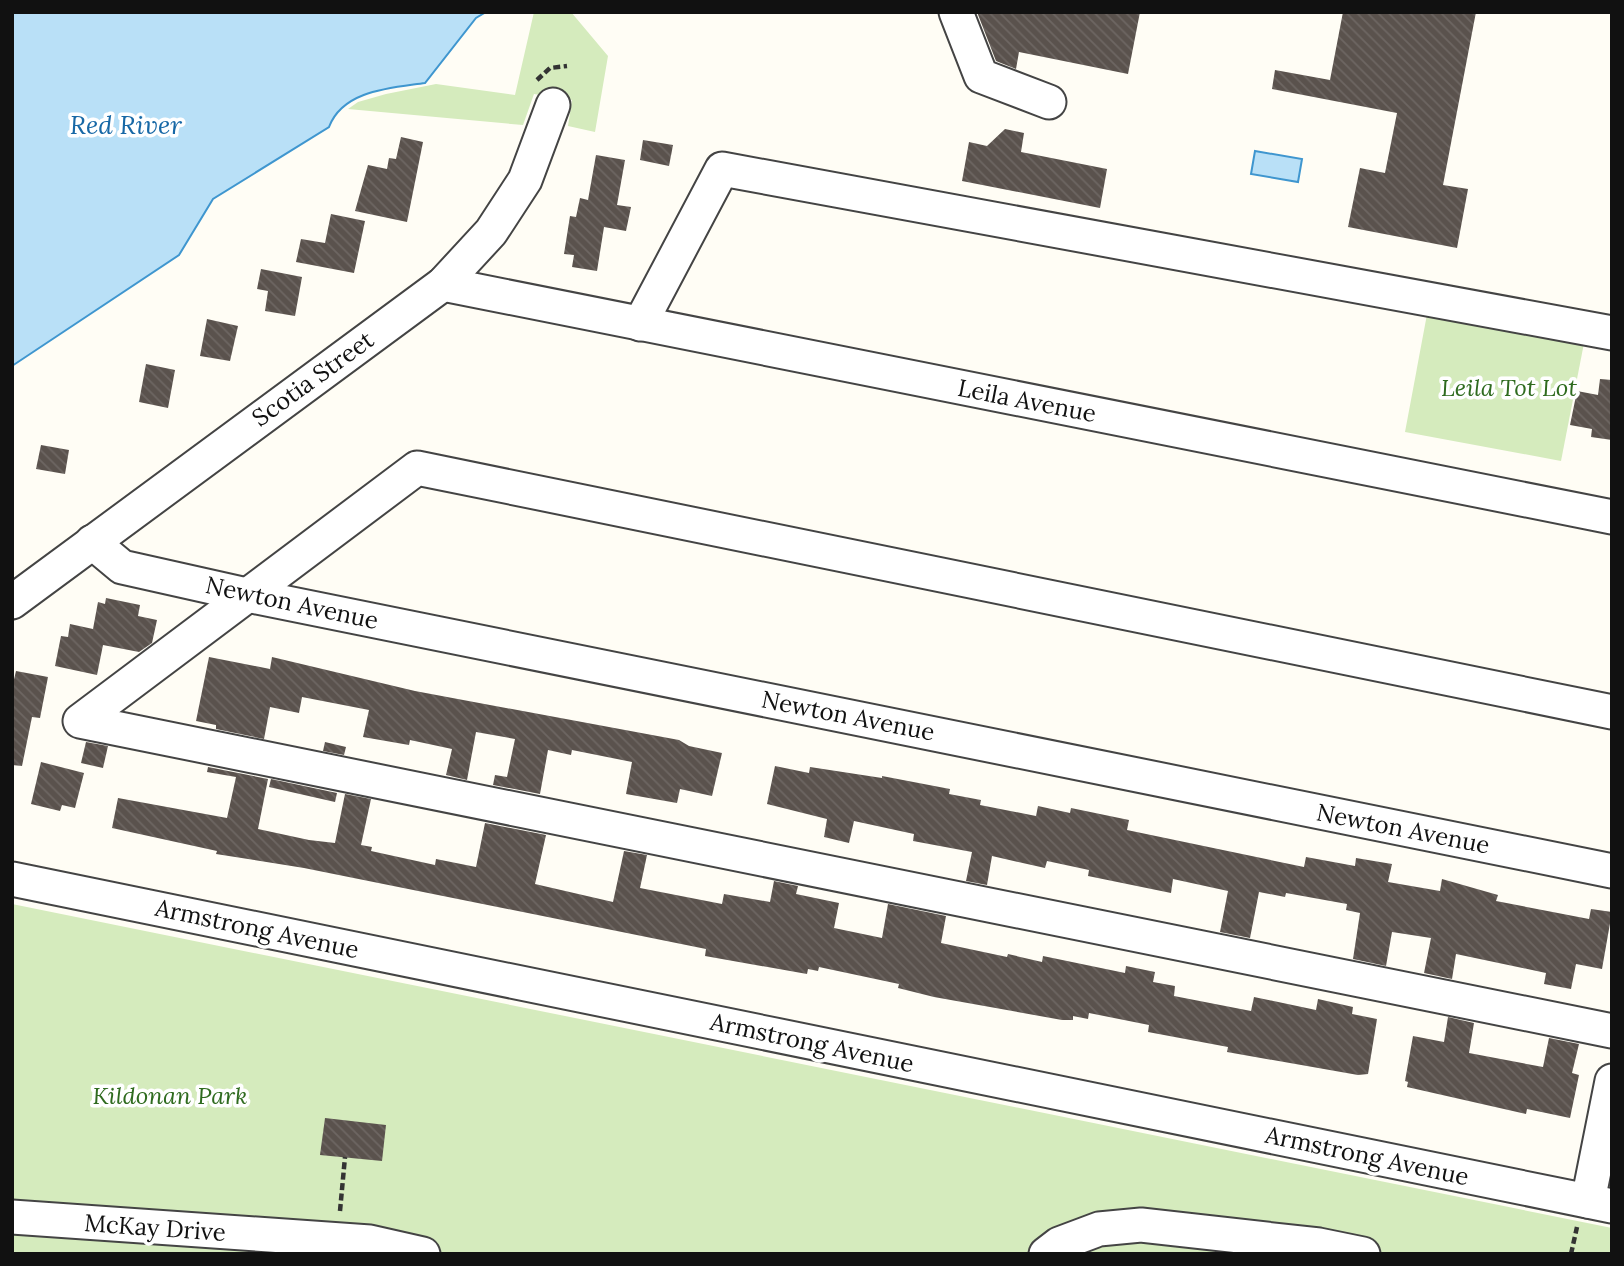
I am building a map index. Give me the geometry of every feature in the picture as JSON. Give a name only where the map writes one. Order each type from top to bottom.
[{"type":"street","points":[[956,12],[981,76],[1049,102]]},
{"type":"street","name":"Scotia Street","points":[[12,602],[443,284],[491,232],[525,180],[553,105]]},
{"type":"street","points":[[640,324],[722,169],[1612,333]]},
{"type":"street","name":"Leila Avenue","points":[[443,284],[1612,517]]},
{"type":"street","points":[[1612,712],[417,468],[80,721],[1612,1031]]},
{"type":"street","name":"Newton Avenue","points":[[92,542],[122,566],[247,594],[1612,871]]},
{"type":"street","name":"Armstrong Avenue","points":[[12,879],[1600,1204]]},
{"type":"street","points":[[1600,1204],[1612,1081]]},
{"type":"street","name":"McKay Drive","points":[[12,1217],[337,1239],[370,1242],[423,1254]]},
{"type":"street","points":[[86,1224],[104,1254]]},
{"type":"street","points":[[1046,1254],[1059,1244],[1099,1229],[1142,1225],[1319,1245],[1363,1254]]},
{"type":"path","points":[[337,1239],[345,1157]]},
{"type":"green space","points":[[534,12],[571,12],[608,56],[595,132],[568,126],[572,100],[534,94],[523,125],[348,109],[358,102],[386,94],[436,84],[515,95]]},
{"type":"green space","name":"Leila Tot Lot","points":[[1428,309],[1585,338],[1561,461],[1405,432]]},
{"type":"green space","name":"Kildonan Park","points":[[12,904],[1612,1228],[1612,1254],[12,1254]]},
{"type":"water","name":"Red River","points":[[12,12],[486,12],[476,18],[425,83],[383,89],[345,105],[329,127],[213,199],[179,255],[12,366]]},
{"type":"water","points":[[1255,151],[1302,159],[1298,182],[1251,174]]},
{"type":"building","points":[[977,12],[1140,12],[1128,74],[1019,52],[1016,69],[996,61]]},
{"type":"building","points":[[1343,12],[1476,12],[1443,185],[1468,189],[1457,248],[1348,227],[1360,168],[1385,173],[1397,113],[1272,89],[1275,70],[1330,80]]},
{"type":"building","points":[[1005,129],[1024,133],[1021,152],[1107,169],[1100,208],[962,181],[969,142],[987,146]]},
{"type":"building","points":[[401,137],[423,142],[407,222],[355,211],[368,165],[387,169],[389,158],[396,159]]},
{"type":"building","points":[[643,140],[673,145],[669,166],[640,160]]},
{"type":"building","points":[[596,155],[625,160],[617,205],[631,207],[626,231],[604,227],[597,271],[572,267],[574,255],[564,254],[570,216],[576,217],[580,198],[588,200]]},
{"type":"building","points":[[331,214],[365,221],[354,273],[296,262],[301,239],[325,243]]},
{"type":"building","points":[[261,269],[302,277],[295,316],[265,311],[268,291],[257,289]]},
{"type":"building","points":[[207,319],[238,326],[230,361],[200,356]]},
{"type":"building","points":[[146,364],[175,370],[168,408],[139,402]]},
{"type":"building","points":[[1600,379],[1612,380],[1612,440],[1591,437],[1592,429],[1570,425],[1577,391],[1598,395]]},
{"type":"building","points":[[41,445],[69,450],[65,474],[36,469]]},
{"type":"building","points":[[106,598],[140,605],[138,616],[157,620],[152,643],[139,652],[103,645],[97,675],[55,666],[61,636],[68,637],[70,624],[93,629],[98,602],[105,604]]},
{"type":"building","points":[[209,657],[270,669],[272,657],[415,691],[679,740],[689,746],[722,753],[712,796],[680,789],[677,803],[626,794],[632,762],[572,750],[571,755],[548,750],[540,794],[493,785],[495,775],[507,777],[515,739],[476,732],[467,780],[446,775],[452,749],[410,740],[409,745],[363,737],[369,710],[302,697],[299,713],[270,707],[264,739],[216,729],[216,725],[196,721]]},
{"type":"building","points":[[16,671],[48,677],[40,718],[32,717],[22,766],[12,765],[12,688]]},
{"type":"building","points":[[86,742],[108,746],[103,768],[81,763]]},
{"type":"building","points":[[325,742],[346,747],[344,755],[323,751]]},
{"type":"building","points":[[41,762],[84,773],[75,808],[62,805],[60,811],[31,804]]},
{"type":"building","points":[[775,766],[809,773],[810,767],[882,776],[950,789],[949,794],[981,800],[980,805],[1036,816],[1038,806],[1070,813],[1071,808],[1129,820],[1127,830],[1304,867],[1306,857],[1355,866],[1356,858],[1392,864],[1388,882],[1440,891],[1442,879],[1498,895],[1496,901],[1589,919],[1591,909],[1612,912],[1602,969],[1576,964],[1571,989],[1544,984],[1546,973],[1456,954],[1452,979],[1424,973],[1431,938],[1392,932],[1386,966],[1353,959],[1360,913],[1346,910],[1347,904],[1286,893],[1285,897],[1259,892],[1250,938],[1220,932],[1228,891],[1173,879],[1171,893],[1088,876],[1089,870],[1047,861],[1045,868],[992,856],[987,885],[966,881],[972,852],[913,841],[914,834],[854,821],[849,843],[824,837],[827,819],[767,804]]},
{"type":"building","points":[[208,767],[268,779],[258,829],[309,840],[335,843],[345,794],[371,799],[361,845],[372,847],[371,851],[435,865],[436,859],[476,867],[485,823],[546,835],[535,884],[613,902],[624,851],[647,855],[640,888],[722,904],[724,894],[770,902],[774,881],[798,886],[796,894],[839,903],[834,928],[882,938],[888,904],[946,916],[941,943],[1042,962],[1043,956],[1125,973],[1126,966],[1155,972],[1153,982],[1175,986],[1174,996],[1251,1011],[1254,997],[1316,1010],[1318,999],[1353,1007],[1352,1014],[1377,1019],[1368,1074],[1358,1075],[1227,1052],[1228,1047],[1148,1032],[1149,1025],[1089,1013],[1088,1019],[1073,1016],[1073,1020],[1062,1020],[934,997],[898,988],[899,984],[819,967],[818,971],[808,969],[807,974],[705,956],[706,949],[304,868],[216,854],[217,851],[112,828],[118,798],[227,818],[236,777],[207,772]]},
{"type":"building","points":[[271,779],[337,793],[335,802],[269,787]]},
{"type":"building","points":[[1448,1017],[1474,1023],[1469,1053],[1543,1067],[1549,1038],[1579,1044],[1572,1073],[1579,1075],[1570,1118],[1527,1109],[1526,1114],[1407,1087],[1408,1082],[1405,1081],[1413,1036],[1444,1042]]},
{"type":"building","points":[[325,1118],[386,1125],[382,1161],[320,1155]]}]
